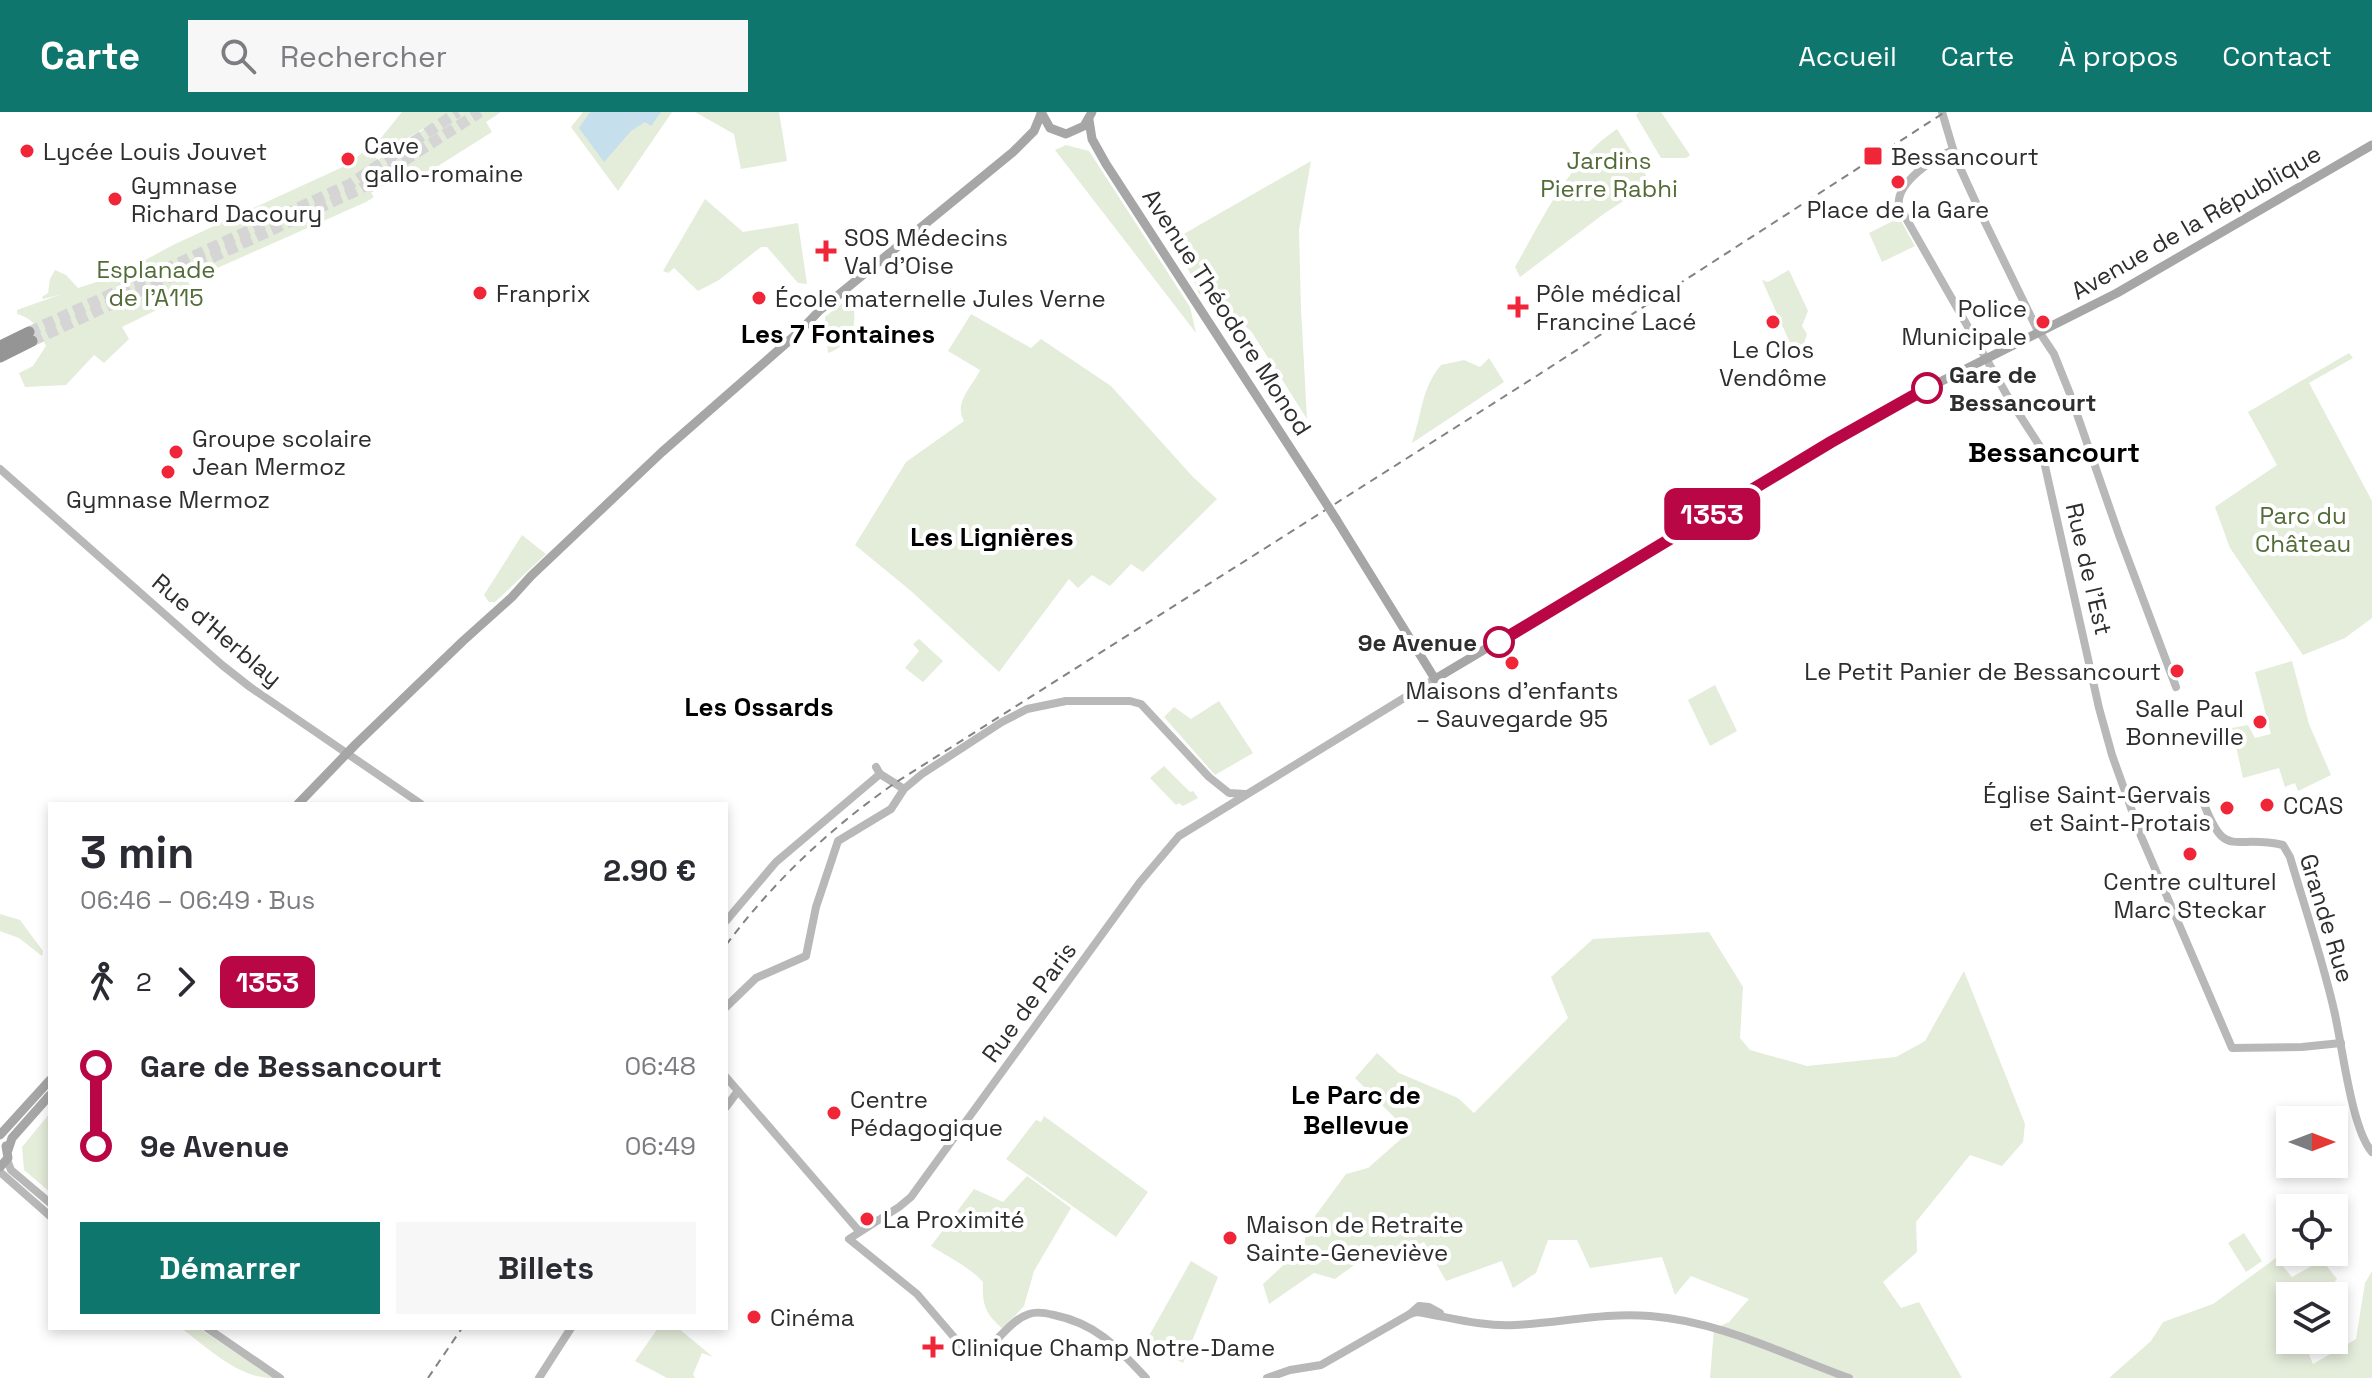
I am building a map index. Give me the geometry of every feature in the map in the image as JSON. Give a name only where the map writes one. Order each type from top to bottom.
[{"type":"highway","points":[[0,346],[31,337],[0,357]]},
{"type":"main road","points":[[1041,113],[1046,124],[1055,131]]},
{"type":"main road","points":[[300,802],[463,641],[708,410],[799,332],[817,321],[1013,152],[1034,131],[1041,113]]},
{"type":"main road","points":[[1070,133],[1081,129],[1090,116]]},
{"type":"main road","points":[[1090,116],[1092,139],[1106,164]]},
{"type":"main road","points":[[1013,152],[1037,137],[1055,131],[1070,133],[1085,141],[1106,164]]},
{"type":"main road","name":"Avenue de la République","points":[[1435,679],[1892,406],[2128,287],[2372,145]]},
{"type":"main road","name":"Avenue Théodore Monod","points":[[1106,164],[1336,519],[1435,679]]},
{"type":"main road","points":[[4,1162],[0,1137],[48,1082]]},
{"type":"main road","points":[[4,1162],[12,1138],[48,1097]]},
{"type":"street","points":[[1942,112],[1953,150],[1982,216],[2039,332],[2054,354],[2176,687]]},
{"type":"street","name":"Rue de l'Est","points":[[1953,150],[1922,166],[1897,200],[2008,397],[2041,448],[2099,708],[2141,836],[2232,1048],[2341,1043]]},
{"type":"street","name":"Rue d'Herblay","points":[[0,469],[222,665],[418,802]]},
{"type":"street","name":"Rue de Paris","points":[[1146,1378],[1096,1330],[1074,1319],[1048,1314],[1028,1314],[985,1350],[965,1350],[917,1294],[849,1239],[911,1197],[1154,863],[1179,836],[1435,679]]},
{"type":"street","points":[[728,1005],[756,978],[806,956],[816,907],[838,841],[891,809],[904,789],[1002,722],[1027,709],[1066,701],[1141,704],[1221,787],[1229,793],[1246,794]]},
{"type":"street","points":[[728,919],[776,862],[878,770],[904,789]]},
{"type":"street","points":[[1221,787],[1227,800],[1222,810]]},
{"type":"street","name":"Grande Rue","points":[[2202,799],[2222,839],[2230,843],[2267,841],[2283,845],[2290,857],[2323,965],[2348,1086],[2364,1139],[2372,1152]]},
{"type":"street","points":[[728,1079],[859,1231]]},
{"type":"street","points":[[728,1104],[738,1091]]},
{"type":"street","points":[[4,1162],[48,1201]]},
{"type":"street","points":[[4,1162],[48,1214]]},
{"type":"street","points":[[1267,1378],[1321,1365],[1423,1306],[1444,1316],[1490,1324],[1512,1325],[1612,1315],[1662,1317],[1738,1336],[1849,1378]]},
{"type":"street","points":[[210,1330],[280,1378]]},
{"type":"street","points":[[539,1378],[570,1330]]},
{"type":"green space","name":"Esplanade de l'A115","points":[[402,112],[501,112],[486,122],[492,132],[419,178],[410,169],[371,193],[374,197],[366,202],[188,281],[193,292],[122,327],[129,339],[104,363],[94,355],[66,385],[25,387],[19,373],[33,366],[46,346],[36,326],[17,314],[17,310],[59,295],[42,297],[48,293],[55,270],[66,275],[78,288],[115,276],[175,244],[347,165],[367,149],[378,160],[439,119],[391,148],[376,144]]},
{"type":"green space","points":[[583,112],[672,112],[618,191],[571,127]]},
{"type":"green space","points":[[695,112],[779,112],[787,161],[741,169],[734,134]]},
{"type":"green space","points":[[1639,112],[1661,112],[1690,155],[1686,158],[1661,158],[1636,115]]},
{"type":"green space","name":"Jardins Pierre Rabhi","points":[[1617,129],[1651,183],[1605,213],[1520,277],[1515,267],[1558,192],[1584,157]]},
{"type":"green space","points":[[1066,145],[1089,151],[1190,307],[1196,333],[1055,150]]},
{"type":"green space","points":[[1311,161],[1299,230],[1307,419],[1251,331],[1226,310],[1199,294],[1175,239]]},
{"type":"green space","points":[[705,199],[743,232],[798,223],[807,284],[798,283],[767,247],[761,247],[719,280],[698,291],[674,268],[668,273],[663,271]]},
{"type":"green space","points":[[1893,221],[1901,221],[1915,246],[1882,262],[1869,233]]},
{"type":"green space","points":[[1789,270],[1808,311],[1802,326],[1807,334],[1803,346],[1794,352],[1762,280],[1768,282]]},
{"type":"green space","points":[[850,297],[854,315],[852,331],[843,344],[828,353],[825,317]]},
{"type":"green space","points":[[971,314],[1031,348],[1041,339],[1111,386],[1193,477],[1217,499],[1143,572],[1131,564],[1110,586],[1092,575],[1078,588],[1069,579],[999,672],[911,591],[855,545],[906,462],[964,421],[962,401],[980,370],[948,351]]},
{"type":"green space","name":"Parc du Château","points":[[2349,353],[2353,358],[2309,383],[2372,501],[2372,618],[2345,638],[2303,655],[2230,548],[2215,507],[2277,465],[2248,412]]},
{"type":"green space","points":[[1489,358],[1504,382],[1412,443],[1426,393],[1441,365],[1464,360],[1480,367]]},
{"type":"green space","points":[[522,535],[546,554],[495,602],[489,602],[484,595]]},
{"type":"green space","points":[[919,639],[943,661],[923,682],[905,668],[919,651],[913,644]]},
{"type":"green space","points":[[2292,661],[2309,724],[2331,775],[2298,791],[2295,783],[2285,787],[2279,768],[2243,778],[2232,728],[2248,725],[2255,738],[2271,734],[2255,672]]},
{"type":"green space","points":[[1715,685],[1737,731],[1710,746],[1688,700]]},
{"type":"green space","points":[[1219,701],[1253,753],[1215,775],[1164,717],[1174,707],[1191,719]]},
{"type":"green space","points":[[1164,766],[1198,798],[1183,806],[1179,803],[1176,805],[1150,778]]},
{"type":"green space","points":[[0,914],[20,920],[43,951],[42,956],[19,938],[0,931]]},
{"type":"green space","points":[[1709,932],[1743,987],[1740,1038],[1750,1050],[1807,1066],[1896,1057],[1925,1041],[1964,971],[2025,1124],[2023,1142],[2002,1166],[1970,1155],[1916,1222],[1917,1252],[1883,1282],[1901,1308],[1919,1302],[1962,1378],[1710,1378],[1714,1329],[1729,1322],[1749,1299],[1691,1276],[1675,1295],[1662,1257],[1590,1268],[1577,1240],[1548,1240],[1536,1273],[1513,1288],[1502,1261],[1446,1281],[1424,1242],[1411,1248],[1372,1252],[1335,1279],[1314,1273],[1269,1304],[1263,1284],[1304,1246],[1307,1227],[1346,1174],[1368,1168],[1409,1132],[1355,1078],[1377,1053],[1399,1073],[1458,1098],[1474,1113],[1568,1018],[1551,977],[1593,939]]},
{"type":"green space","points":[[48,1115],[48,1190],[24,1170],[22,1147]]},
{"type":"green space","points":[[1044,1116],[1148,1192],[1116,1237],[1006,1159],[1036,1120],[1041,1122]]},
{"type":"green space","points":[[1027,1176],[1071,1208],[1034,1271],[1024,1306],[1003,1329],[986,1308],[983,1282],[931,1246],[974,1189],[1003,1202]]},
{"type":"green space","points":[[2244,1233],[2262,1261],[2246,1272],[2228,1243]]},
{"type":"green space","points":[[2276,1258],[2276,1266],[2283,1266],[2292,1277],[2311,1266],[2327,1266],[2337,1279],[2335,1282],[2276,1282],[2276,1354],[2309,1354],[2313,1364],[2330,1354],[2348,1354],[2348,1344],[2356,1339],[2365,1283],[2372,1271],[2372,1378],[2109,1378],[2151,1341],[2163,1322],[2213,1304]]},
{"type":"green space","points":[[1191,1261],[1218,1277],[1183,1363],[1145,1343]]},
{"type":"green space","points":[[184,1330],[202,1330],[273,1378],[248,1373],[213,1353]]},
{"type":"green space","points":[[657,1330],[680,1330],[713,1357],[702,1353],[693,1374],[695,1378],[667,1378],[635,1361]]},
{"type":"water","points":[[590,112],[661,112],[651,126],[645,122],[631,131],[604,162],[579,128]]},
{"type":"tunnel","points":[[29,332],[350,184],[458,112]]},
{"type":"tunnel","points":[[32,341],[360,189],[480,112]]},
{"type":"railway","points":[[728,942],[763,899],[804,857],[895,783],[1535,377],[1945,112]]},
{"type":"railway","points":[[428,1378],[461,1330]]},
{"type":"bus line","name":"1353","points":[[1499,642],[1831,442],[1927,388]]},
{"type":"place","name":"Lycée Louis Jouvet","points":[[27,151]]},
{"type":"place","name":"Bessancourt","points":[[1873,156]]},
{"type":"place","name":"Cave gallo-romaine","points":[[348,159]]},
{"type":"place","name":"Place de la Gare","points":[[1898,182]]},
{"type":"place","name":"Gymnase Richard Dacoury","points":[[115,199]]},
{"type":"place","name":"SOS Médecins Val d'Oise","points":[[826,251]]},
{"type":"place","name":"Franprix","points":[[480,293]]},
{"type":"place","name":"École maternelle Jules Verne","points":[[759,298]]},
{"type":"place","name":"Pôle médical Francine Lacé","points":[[1518,307]]},
{"type":"place","name":"Le Clos Vendôme","points":[[1773,322]]},
{"type":"place","name":"Police Municipale","points":[[2043,322]]},
{"type":"place","name":"Gare de Bessancourt","points":[[1927,388]]},
{"type":"place","name":"Groupe scolaire Jean Mermoz","points":[[176,452]]},
{"type":"place","name":"Gymnase Mermoz","points":[[168,472]]},
{"type":"place","name":"9e Avenue","points":[[1499,642]]},
{"type":"place","name":"Maisons d'enfants – Sauvegarde 95","points":[[1512,663]]},
{"type":"place","name":"Le Petit Panier de Bessancourt","points":[[2177,671]]},
{"type":"place","name":"Salle Paul Bonneville","points":[[2260,722]]},
{"type":"place","name":"CCAS","points":[[2267,805]]},
{"type":"place","name":"Église Saint-Gervais et Saint-Protais","points":[[2227,808]]},
{"type":"place","name":"Centre culturel Marc Steckar","points":[[2190,854]]},
{"type":"place","name":"Centre Pédagogique","points":[[834,1113]]},
{"type":"place","name":"La Proximité","points":[[867,1219]]},
{"type":"place","name":"Maison de Retraite Sainte-Geneviève","points":[[1230,1238]]},
{"type":"place","name":"Cinéma","points":[[754,1317]]},
{"type":"place","name":"Clinique Champ Notre-Dame","points":[[933,1347]]},
{"type":"district","name":"Les 7 Fontaines","points":[[838,334]]},
{"type":"district","name":"Bessancourt","points":[[2054,452]]},
{"type":"district","name":"Les Lignières","points":[[992,537]]},
{"type":"district","name":"Les Ossards","points":[[759,707]]},
{"type":"district","name":"Le Parc de Bellevue","points":[[1356,1110]]}]
